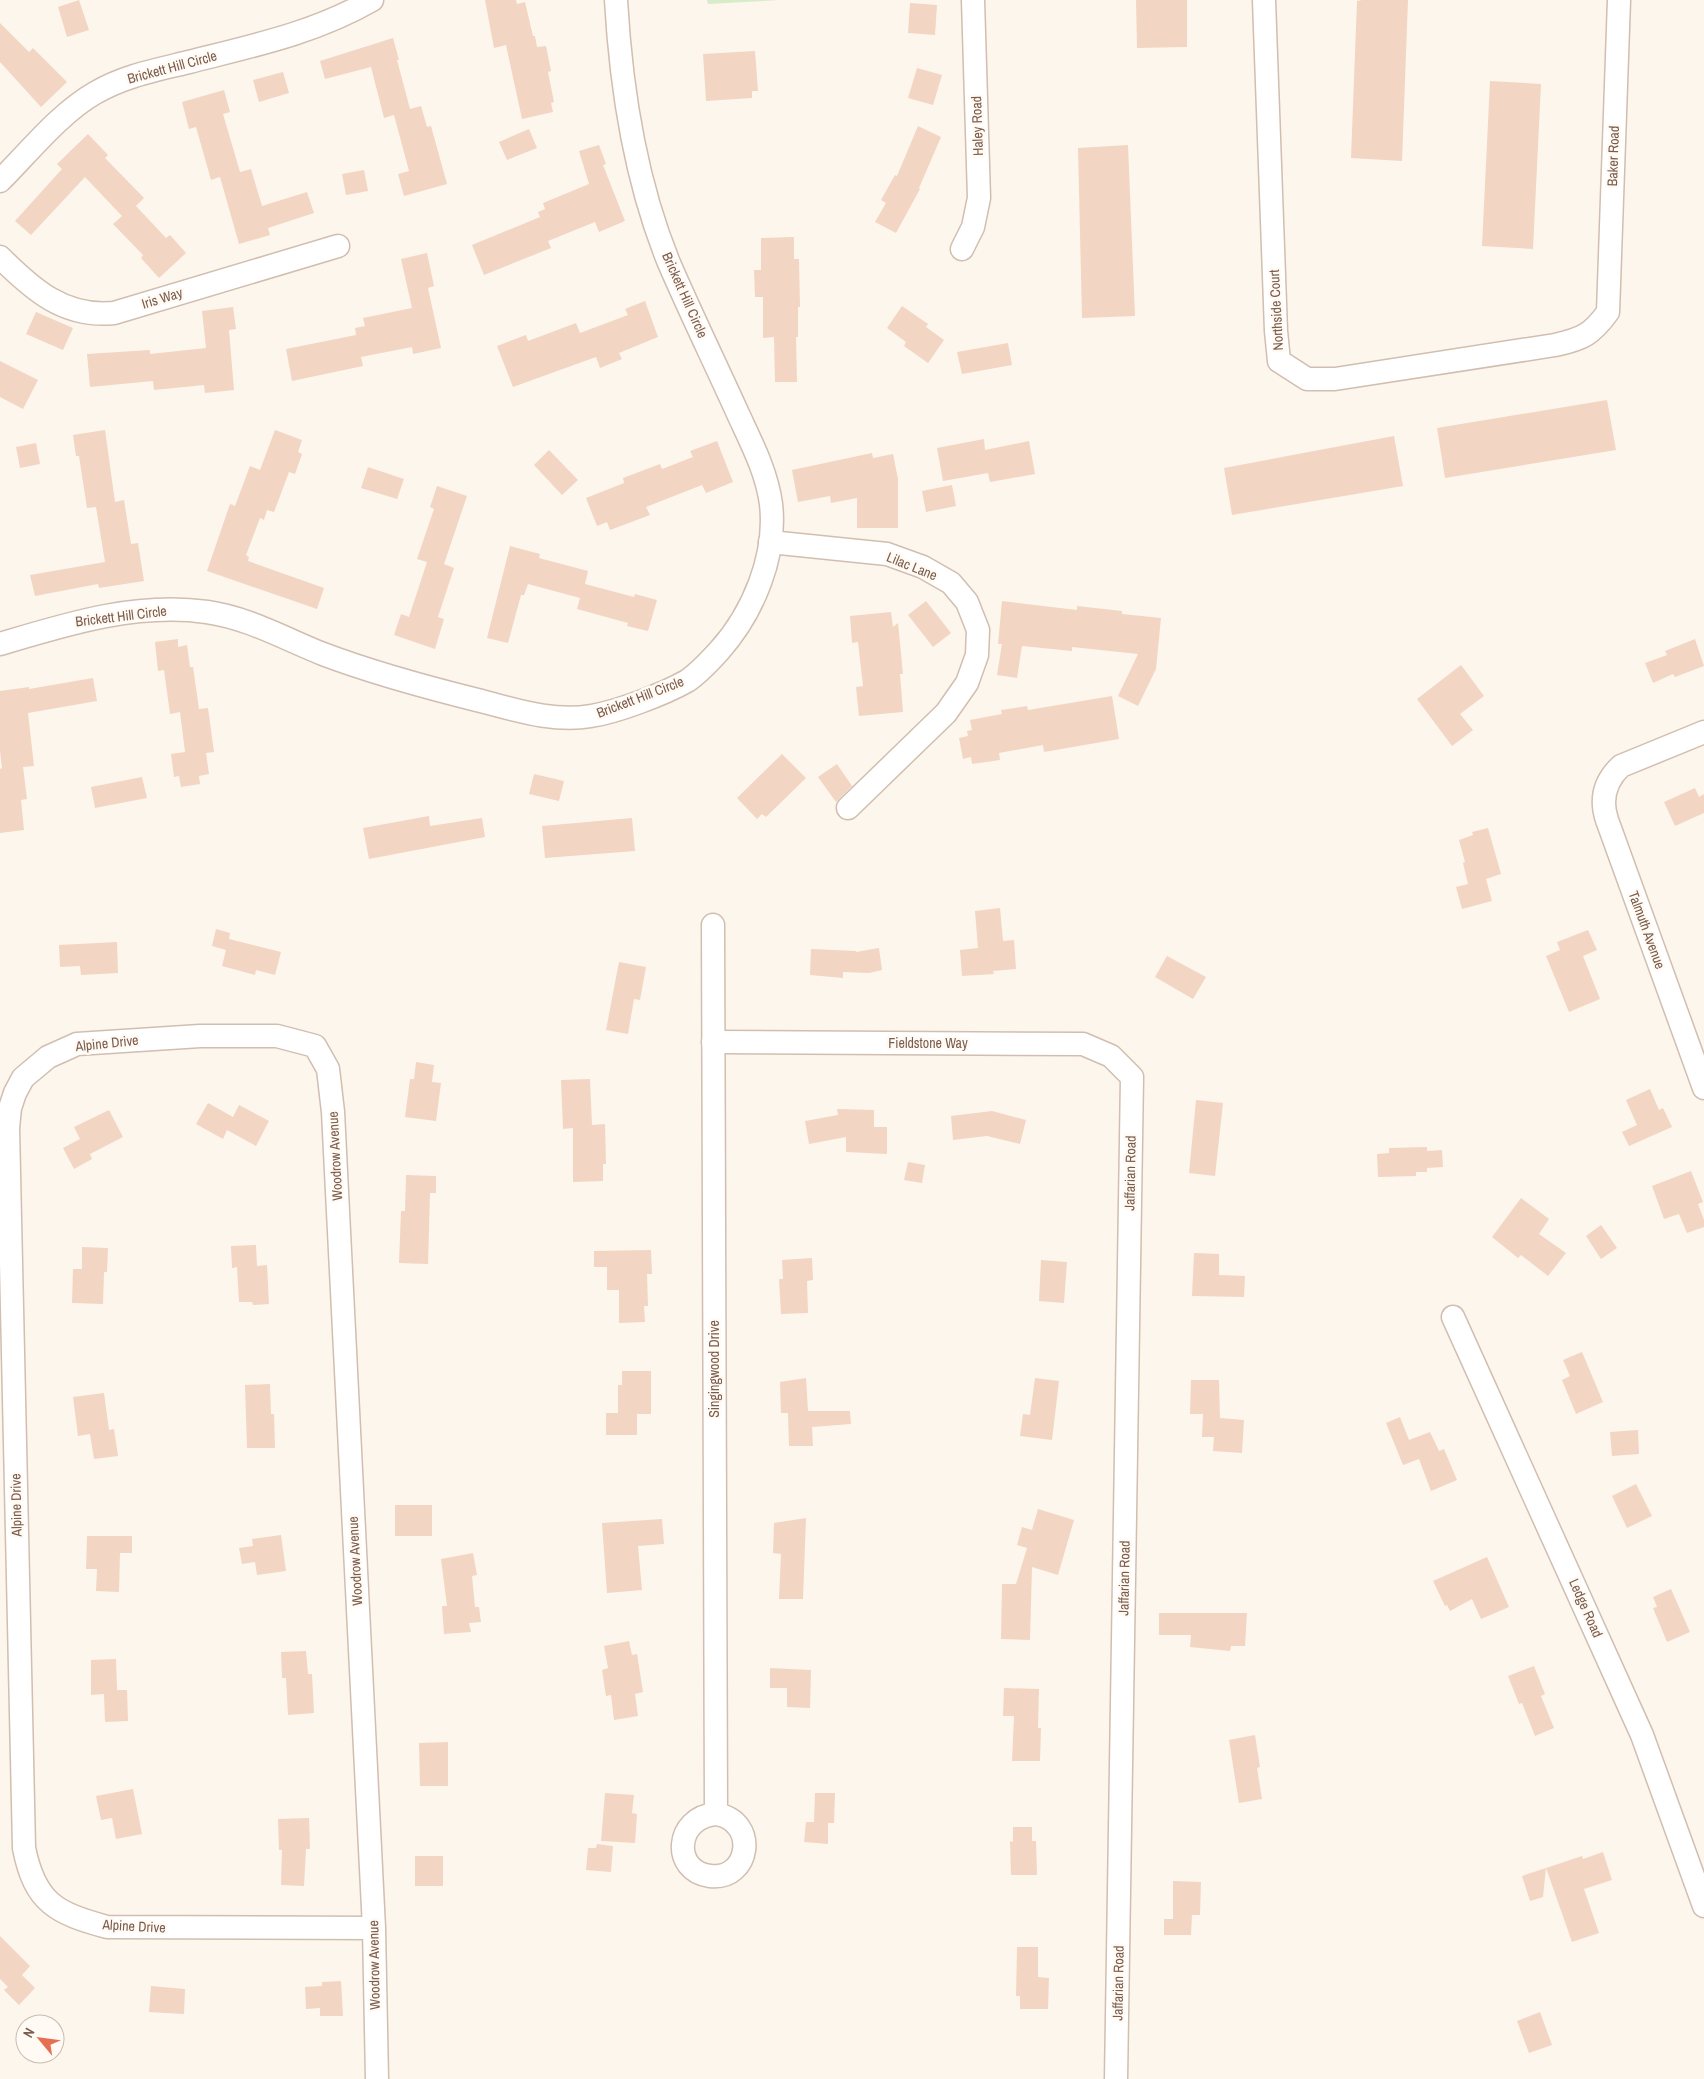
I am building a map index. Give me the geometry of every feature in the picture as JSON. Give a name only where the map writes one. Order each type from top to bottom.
[{"type":"street","name":"Brickett Hill Circle","points":[[0,181],[72,110],[94,94],[126,78],[301,32],[330,22],[372,0]]},
{"type":"street","name":"Brickett Hill Circle","points":[[0,644],[73,622],[100,616],[179,610],[210,612],[240,620],[288,638],[323,654],[428,688],[529,713],[558,718],[590,717],[634,703],[688,680],[710,661],[730,639],[745,616],[765,569],[770,542],[771,505],[762,467],[670,264],[644,186],[622,76],[616,0]]},
{"type":"street","name":"Haley Road","points":[[962,249],[972,227],[979,198],[973,0]]},
{"type":"street","name":"Northside Court","points":[[1264,0],[1276,331],[1279,361],[1307,379],[1335,380],[1576,341],[1596,328],[1608,312]]},
{"type":"street","name":"Baker Road","points":[[1608,312],[1619,0]]},
{"type":"street","name":"Iris Way","points":[[0,256],[27,284],[41,294],[73,308],[101,314],[114,313],[338,246]]},
{"type":"street","name":"Lilac Lane","points":[[770,542],[887,554],[923,567],[951,583],[967,602],[978,630],[978,655],[971,674],[946,713],[848,808]]},
{"type":"street","name":"Talmuth Avenue","points":[[1704,732],[1629,761],[1615,772],[1604,792],[1604,813],[1704,1088]]},
{"type":"street","name":"Singingwood Drive","points":[[713,925],[716,1814]]},
{"type":"street","name":"Alpine Drive","points":[[315,1046],[277,1036],[200,1036],[84,1042],[62,1049],[48,1057],[23,1078],[15,1093],[10,1108],[8,1128],[24,1848],[28,1871],[41,1893],[59,1911],[84,1921],[107,1927],[374,1928]]},
{"type":"street","name":"Fieldstone Way","points":[[714,1042],[1083,1044],[1111,1056],[1132,1077]]},
{"type":"street","name":"Woodrow Avenue","points":[[315,1046],[328,1069],[333,1112],[374,1928],[377,2079]]},
{"type":"street","name":"Jaffarian Road","points":[[1116,2079],[1132,1077]]},
{"type":"street","name":"Ledge Road","points":[[1452,1317],[1642,1735],[1704,1906]]},
{"type":"green space","points":[[707,0],[780,0],[708,4]]},
{"type":"building","points":[[79,0],[89,30],[67,37],[58,7]]},
{"type":"building","points":[[485,0],[516,0],[517,4],[525,2],[537,47],[546,46],[551,71],[548,72],[554,102],[551,103],[553,112],[522,119],[506,45],[494,48]]},
{"type":"building","points":[[1136,0],[1187,0],[1187,47],[1137,48]]},
{"type":"building","points":[[1408,0],[1402,161],[1351,158],[1357,1]]},
{"type":"building","points":[[910,3],[937,5],[935,35],[908,33]]},
{"type":"building","points":[[0,23],[29,52],[33,48],[67,82],[41,107],[0,62]]},
{"type":"building","points":[[393,38],[410,109],[421,106],[427,127],[431,126],[447,184],[404,196],[398,174],[409,171],[394,115],[384,118],[371,67],[325,79],[320,61]]},
{"type":"building","points":[[755,51],[758,91],[752,91],[752,98],[706,101],[703,54]]},
{"type":"building","points":[[917,68],[942,75],[933,105],[908,98]]},
{"type":"building","points":[[283,72],[289,93],[259,102],[253,80]]},
{"type":"building","points":[[1490,81],[1541,84],[1533,249],[1482,246]]},
{"type":"building","points":[[224,90],[230,112],[223,114],[240,172],[251,169],[262,206],[307,192],[314,213],[268,228],[270,235],[239,244],[220,177],[211,180],[196,127],[189,129],[182,102]]},
{"type":"building","points":[[918,126],[941,137],[920,189],[896,233],[875,222],[886,203],[881,200],[895,175],[897,176]]},
{"type":"building","points":[[529,129],[537,148],[507,160],[499,142]]},
{"type":"building","points":[[88,134],[108,155],[105,158],[144,198],[136,206],[166,238],[170,235],[186,253],[159,278],[141,258],[143,255],[113,224],[122,216],[85,177],[31,235],[15,221],[62,169],[57,164]]},
{"type":"building","points":[[599,145],[606,164],[603,165],[625,221],[599,232],[595,222],[548,241],[551,248],[484,275],[472,245],[540,217],[538,212],[545,209],[543,203],[589,184],[579,151]]},
{"type":"building","points":[[1128,145],[1135,316],[1082,318],[1078,148]]},
{"type":"building","points":[[364,170],[368,191],[346,195],[342,174]]},
{"type":"building","points":[[794,237],[794,259],[799,259],[800,307],[798,307],[798,337],[796,337],[797,382],[775,382],[774,337],[763,338],[763,297],[755,297],[754,270],[761,270],[761,238]]},
{"type":"building","points":[[427,253],[434,286],[428,288],[441,348],[413,354],[412,347],[361,357],[363,366],[292,381],[286,349],[356,335],[355,328],[365,326],[363,318],[412,308],[401,259]]},
{"type":"building","points":[[645,301],[658,337],[619,353],[622,359],[600,368],[596,357],[513,387],[497,346],[526,335],[528,341],[576,323],[580,333],[628,315],[625,309]]},
{"type":"building","points":[[902,306],[928,324],[926,327],[944,340],[928,363],[904,346],[906,342],[887,328]]},
{"type":"building","points":[[233,307],[236,329],[229,330],[234,390],[205,393],[204,385],[154,390],[153,381],[90,387],[87,354],[150,350],[150,354],[206,348],[202,311]]},
{"type":"building","points":[[36,312],[73,328],[63,350],[26,334]]},
{"type":"building","points":[[1008,343],[1012,365],[962,374],[957,352]]},
{"type":"building","points":[[0,361],[38,380],[23,409],[0,397]]},
{"type":"building","points":[[1607,400],[1616,450],[1445,478],[1437,428]]},
{"type":"building","points":[[105,430],[115,502],[124,500],[131,544],[138,543],[144,581],[99,588],[98,584],[35,596],[30,575],[105,562],[96,507],[87,508],[79,456],[76,456],[73,435]]},
{"type":"building","points":[[275,430],[302,440],[298,452],[302,454],[295,474],[289,472],[274,512],[267,510],[264,520],[260,518],[246,555],[249,557],[248,561],[324,588],[317,609],[207,571],[230,504],[235,506],[250,466],[260,470]]},
{"type":"building","points":[[1394,436],[1403,486],[1232,515],[1224,468]]},
{"type":"building","points":[[984,439],[985,450],[1029,441],[1035,474],[990,482],[988,473],[943,481],[937,448]]},
{"type":"building","points":[[717,441],[733,482],[706,493],[702,485],[646,507],[650,515],[610,530],[607,522],[597,526],[586,498],[624,483],[623,478],[660,464],[662,469],[693,457],[690,451]]},
{"type":"building","points":[[36,443],[40,464],[20,468],[16,447]]},
{"type":"building","points":[[549,450],[578,480],[562,495],[534,465]]},
{"type":"building","points":[[872,453],[873,458],[893,454],[898,479],[898,528],[857,528],[857,498],[831,503],[830,496],[798,502],[792,470]]},
{"type":"building","points":[[368,467],[404,479],[397,499],[361,488]]},
{"type":"building","points":[[952,485],[956,506],[926,512],[922,491]]},
{"type":"building","points":[[437,486],[467,496],[444,564],[454,568],[438,617],[444,619],[435,649],[394,635],[401,614],[409,617],[427,562],[417,559],[434,509],[430,507]]},
{"type":"building","points":[[510,546],[540,554],[539,558],[588,571],[585,584],[634,597],[635,594],[657,600],[648,631],[627,626],[628,623],[577,609],[580,598],[528,584],[524,595],[521,595],[508,643],[487,638]]},
{"type":"building","points":[[926,601],[951,633],[933,647],[908,615]]},
{"type":"building","points":[[1002,601],[1077,610],[1077,606],[1122,611],[1122,614],[1161,618],[1156,669],[1138,706],[1118,696],[1138,654],[1072,647],[1072,651],[1022,646],[1017,678],[997,675],[1002,644],[998,644]]},
{"type":"building","points":[[891,612],[893,627],[898,623],[903,674],[900,674],[903,712],[859,716],[856,687],[863,686],[858,642],[852,643],[850,616]]},
{"type":"building","points":[[178,639],[178,647],[187,645],[190,667],[193,667],[199,709],[208,708],[214,752],[206,753],[209,774],[199,776],[200,784],[181,787],[179,776],[174,777],[171,754],[185,752],[180,712],[170,714],[164,670],[158,671],[155,642]]},
{"type":"building","points":[[1695,639],[1704,666],[1675,677],[1673,674],[1653,683],[1645,663],[1667,655],[1665,651]]},
{"type":"building","points":[[1461,665],[1484,696],[1460,714],[1473,730],[1452,746],[1417,699]]},
{"type":"building","points":[[93,678],[97,701],[28,713],[34,766],[23,767],[27,799],[21,800],[24,830],[0,833],[0,769],[2,768],[0,751],[0,691],[29,687],[29,689]]},
{"type":"building","points":[[1112,696],[1119,739],[1044,752],[1043,745],[999,753],[1000,760],[972,764],[971,757],[963,759],[959,738],[968,736],[967,731],[972,730],[970,720],[1002,714],[1001,710],[1027,706],[1028,710]]},
{"type":"building","points":[[782,754],[806,778],[766,817],[762,814],[757,819],[737,798]]},
{"type":"building","points":[[837,764],[852,786],[836,802],[818,777]]},
{"type":"building","points":[[534,774],[564,781],[559,801],[529,794]]},
{"type":"building","points":[[142,777],[147,798],[95,808],[91,787]]},
{"type":"building","points":[[1695,788],[1699,797],[1704,794],[1704,813],[1675,826],[1664,802]]},
{"type":"building","points":[[429,816],[430,826],[482,818],[485,837],[369,859],[363,828]]},
{"type":"building","points":[[632,818],[635,851],[545,858],[542,826]]},
{"type":"building","points":[[1488,828],[1501,874],[1486,879],[1492,901],[1462,909],[1456,887],[1468,884],[1459,840],[1473,835],[1472,832]]},
{"type":"building","points":[[1000,908],[1003,941],[1014,940],[1016,969],[993,971],[994,974],[962,976],[960,950],[978,948],[975,911]]},
{"type":"building","points":[[216,929],[230,933],[229,939],[281,952],[275,975],[256,970],[255,975],[222,966],[226,950],[212,946]]},
{"type":"building","points":[[1588,930],[1597,950],[1583,956],[1600,999],[1569,1012],[1546,956],[1560,950],[1557,942]]},
{"type":"building","points":[[117,942],[118,973],[81,975],[80,966],[60,967],[59,945]]},
{"type":"building","points":[[879,948],[882,970],[869,973],[843,972],[843,978],[810,975],[811,949],[856,952]]},
{"type":"building","points":[[1167,956],[1206,977],[1193,999],[1155,977]]},
{"type":"building","points":[[619,962],[646,967],[640,1000],[634,999],[628,1034],[606,1030]]},
{"type":"building","points":[[416,1062],[434,1065],[432,1082],[441,1083],[436,1121],[405,1117],[410,1079],[414,1079]]},
{"type":"building","points":[[590,1079],[592,1125],[605,1124],[606,1164],[603,1164],[603,1181],[573,1182],[573,1128],[563,1129],[561,1080]]},
{"type":"building","points":[[1650,1089],[1659,1110],[1663,1108],[1672,1127],[1629,1146],[1622,1132],[1637,1125],[1626,1100]]},
{"type":"building","points":[[1196,1100],[1223,1103],[1215,1176],[1189,1173]]},
{"type":"building","points":[[208,1103],[233,1117],[239,1105],[269,1121],[256,1146],[227,1130],[223,1139],[196,1124]]},
{"type":"building","points":[[837,1109],[874,1110],[874,1127],[887,1127],[887,1154],[846,1152],[846,1137],[809,1144],[805,1121],[838,1115]]},
{"type":"building","points":[[109,1110],[123,1137],[90,1154],[92,1159],[74,1169],[63,1148],[80,1139],[74,1127]]},
{"type":"building","points":[[992,1111],[1026,1120],[1020,1144],[987,1136],[953,1140],[951,1116]]},
{"type":"building","points":[[1427,1147],[1427,1151],[1442,1150],[1443,1167],[1427,1168],[1427,1172],[1416,1172],[1416,1176],[1378,1177],[1377,1154],[1389,1153],[1389,1148]]},
{"type":"building","points":[[908,1162],[925,1165],[922,1183],[904,1180]]},
{"type":"building","points":[[1691,1171],[1703,1202],[1698,1204],[1704,1220],[1704,1227],[1687,1233],[1679,1214],[1664,1219],[1652,1186]]},
{"type":"building","points":[[406,1175],[436,1176],[436,1193],[430,1193],[428,1264],[399,1263],[401,1211],[405,1211]]},
{"type":"building","points":[[1521,1198],[1549,1219],[1539,1234],[1566,1253],[1548,1276],[1521,1255],[1518,1258],[1492,1237]]},
{"type":"building","points":[[1601,1225],[1617,1248],[1601,1259],[1586,1236]]},
{"type":"building","points":[[256,1245],[257,1266],[267,1265],[269,1304],[253,1305],[252,1302],[239,1302],[237,1267],[232,1268],[231,1246]]},
{"type":"building","points":[[82,1247],[108,1248],[107,1272],[104,1272],[103,1304],[72,1303],[73,1269],[82,1269]]},
{"type":"building","points":[[651,1250],[652,1274],[647,1274],[648,1306],[644,1306],[645,1322],[619,1323],[619,1290],[607,1290],[607,1267],[594,1267],[594,1251]]},
{"type":"building","points":[[1194,1253],[1219,1254],[1219,1275],[1245,1276],[1244,1297],[1192,1296]]},
{"type":"building","points":[[812,1258],[813,1280],[807,1281],[808,1313],[781,1314],[779,1279],[783,1279],[782,1260]]},
{"type":"building","points":[[1041,1260],[1067,1262],[1064,1303],[1039,1301]]},
{"type":"building","points":[[1582,1352],[1603,1402],[1576,1414],[1562,1380],[1570,1376],[1563,1360]]},
{"type":"building","points":[[622,1371],[651,1371],[651,1414],[637,1414],[637,1435],[606,1435],[606,1413],[618,1413],[618,1385],[622,1385]]},
{"type":"building","points":[[806,1378],[808,1411],[850,1411],[851,1424],[812,1427],[813,1446],[789,1446],[788,1413],[781,1413],[780,1382]]},
{"type":"building","points":[[1035,1378],[1059,1381],[1052,1440],[1020,1436],[1023,1414],[1030,1415]]},
{"type":"building","points":[[1191,1380],[1219,1380],[1220,1418],[1244,1420],[1242,1453],[1213,1451],[1214,1437],[1202,1437],[1203,1414],[1190,1414]]},
{"type":"building","points":[[270,1384],[271,1414],[274,1414],[275,1448],[247,1448],[245,1385]]},
{"type":"building","points":[[104,1393],[109,1430],[114,1429],[118,1456],[94,1459],[90,1434],[78,1436],[73,1397]]},
{"type":"building","points":[[1400,1417],[1409,1440],[1430,1432],[1439,1451],[1444,1449],[1457,1480],[1431,1491],[1419,1459],[1403,1465],[1386,1423]]},
{"type":"building","points":[[1638,1430],[1639,1454],[1612,1456],[1610,1432]]},
{"type":"building","points":[[1636,1484],[1652,1516],[1627,1528],[1612,1496]]},
{"type":"building","points":[[395,1505],[432,1505],[432,1536],[395,1536]]},
{"type":"building","points":[[1038,1509],[1074,1520],[1058,1575],[1032,1567],[1030,1640],[1001,1639],[1002,1584],[1016,1584],[1027,1548],[1017,1545],[1022,1527],[1032,1530]]},
{"type":"building","points":[[806,1518],[803,1599],[779,1599],[781,1554],[773,1553],[774,1523]]},
{"type":"building","points":[[662,1519],[664,1544],[638,1546],[642,1590],[607,1593],[602,1523]]},
{"type":"building","points":[[281,1535],[286,1571],[257,1575],[255,1562],[242,1564],[239,1548],[253,1546],[252,1539]]},
{"type":"building","points":[[87,1536],[132,1536],[132,1553],[120,1553],[119,1592],[96,1591],[97,1569],[86,1569]]},
{"type":"building","points":[[473,1553],[477,1575],[472,1576],[475,1607],[479,1607],[481,1622],[469,1623],[471,1632],[444,1634],[442,1606],[447,1606],[441,1559]]},
{"type":"building","points":[[1487,1557],[1509,1607],[1481,1619],[1472,1599],[1450,1611],[1447,1605],[1445,1606],[1433,1581]]},
{"type":"building","points":[[1671,1589],[1690,1632],[1667,1642],[1653,1608],[1657,1607],[1653,1597]]},
{"type":"building","points":[[1159,1613],[1247,1613],[1245,1646],[1231,1646],[1230,1651],[1190,1647],[1191,1635],[1159,1635]]},
{"type":"building","points":[[629,1641],[632,1655],[637,1654],[643,1692],[635,1694],[638,1716],[614,1720],[611,1695],[606,1696],[602,1670],[608,1668],[604,1646]]},
{"type":"building","points":[[306,1651],[308,1674],[312,1674],[314,1713],[288,1715],[286,1678],[282,1678],[281,1652]]},
{"type":"building","points":[[116,1659],[117,1690],[127,1690],[128,1721],[105,1722],[104,1694],[91,1695],[91,1660]]},
{"type":"building","points":[[1534,1666],[1545,1694],[1541,1696],[1554,1728],[1535,1736],[1522,1703],[1519,1704],[1508,1676]]},
{"type":"building","points":[[770,1668],[811,1670],[810,1708],[787,1707],[787,1688],[770,1688]]},
{"type":"building","points":[[1004,1688],[1039,1689],[1038,1728],[1041,1728],[1040,1761],[1012,1761],[1014,1716],[1003,1716]]},
{"type":"building","points":[[1255,1735],[1260,1767],[1257,1768],[1262,1799],[1239,1803],[1229,1740]]},
{"type":"building","points":[[448,1742],[448,1786],[420,1786],[419,1743]]},
{"type":"building","points":[[133,1789],[142,1834],[116,1839],[112,1818],[101,1820],[96,1796]]},
{"type":"building","points":[[605,1793],[634,1795],[632,1813],[637,1814],[635,1843],[601,1841]]},
{"type":"building","points":[[815,1793],[835,1793],[834,1823],[828,1823],[828,1844],[804,1842],[806,1822],[814,1822]]},
{"type":"building","points":[[309,1818],[310,1849],[306,1849],[304,1886],[281,1885],[282,1850],[279,1850],[278,1819]]},
{"type":"building","points":[[1013,1827],[1032,1827],[1032,1841],[1036,1841],[1037,1875],[1011,1875],[1010,1841],[1013,1842]]},
{"type":"building","points":[[597,1844],[613,1846],[611,1872],[586,1870],[588,1848],[596,1848]]},
{"type":"building","points":[[1603,1852],[1612,1880],[1584,1889],[1599,1933],[1572,1942],[1546,1868],[1582,1856],[1583,1859]]},
{"type":"building","points":[[415,1856],[443,1856],[443,1886],[415,1886]]},
{"type":"building","points":[[1546,1868],[1543,1897],[1530,1901],[1522,1876]]},
{"type":"building","points":[[1173,1881],[1201,1882],[1200,1915],[1192,1915],[1191,1935],[1164,1935],[1164,1919],[1173,1919]]},
{"type":"building","points":[[0,1936],[30,1966],[22,1975],[35,1988],[19,2005],[4,1990],[8,1987],[0,1979]]},
{"type":"building","points":[[1017,1947],[1038,1947],[1038,1977],[1049,1978],[1048,2009],[1020,2009],[1020,1996],[1016,1996]]},
{"type":"building","points":[[341,1981],[343,2016],[320,2016],[320,2008],[306,2009],[305,1987],[322,1986],[322,1982]]},
{"type":"building","points":[[151,1986],[185,1989],[184,2014],[149,2012]]},
{"type":"building","points":[[1540,2012],[1552,2045],[1529,2053],[1517,2021]]}]
